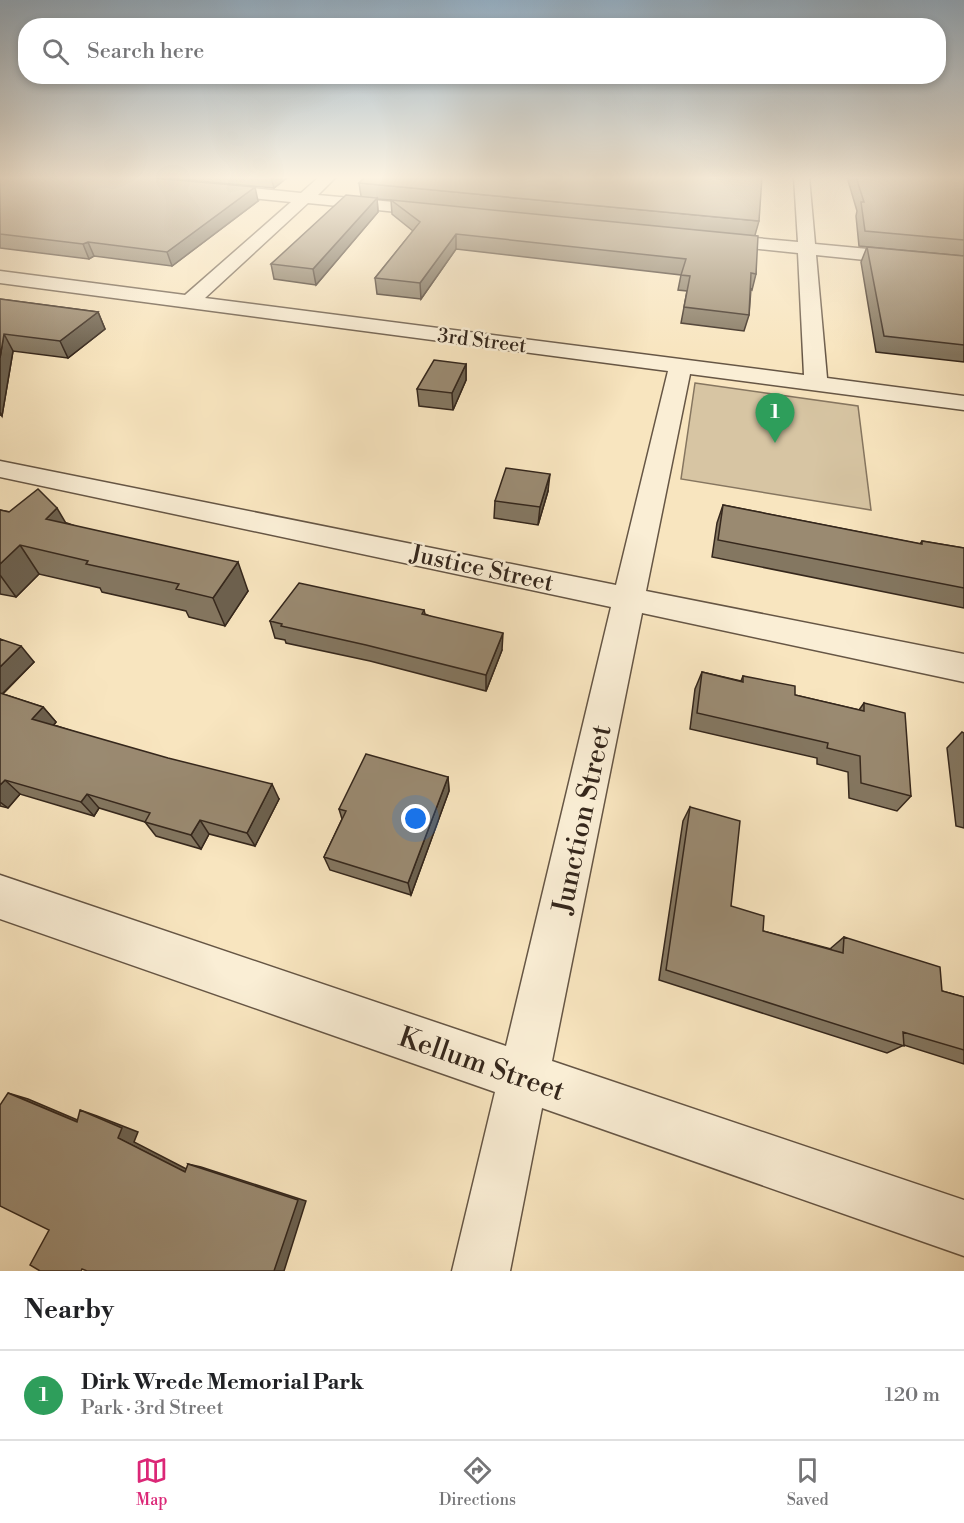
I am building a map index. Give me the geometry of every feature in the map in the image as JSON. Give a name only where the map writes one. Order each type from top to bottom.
[{"type":"street","points":[[189,302],[262,236]]},
{"type":"street","points":[[805,236],[816,384]]},
{"type":"street","points":[[701,238],[964,264]]},
{"type":"street","name":"3rd Street","points":[[0,277],[964,403]]},
{"type":"street","name":"Junction Street","points":[[481,1271],[680,366]]},
{"type":"street","name":"Justice Street","points":[[0,469],[964,668]]},
{"type":"street","name":"Kellum Street","points":[[0,897],[964,1228]]},
{"type":"shaded area","points":[[695,383],[858,406],[871,510],[681,479]]},
{"type":"building","points":[[19,236],[188,236],[167,252],[88,242],[83,244]]},
{"type":"building","points":[[301,236],[342,236],[313,269],[271,264]]},
{"type":"building","points":[[408,236],[454,236],[420,283],[375,278]]},
{"type":"building","points":[[477,236],[758,236],[756,274],[751,273],[749,315],[684,307],[690,276],[681,275],[686,259]]},
{"type":"building","points":[[923,236],[964,236],[964,240]]},
{"type":"building","points":[[867,247],[964,256],[964,345],[884,336]]},
{"type":"building","points":[[0,299],[98,312],[60,341],[4,334],[0,358]]},
{"type":"building","points":[[434,360],[466,364],[452,393],[417,389]]},
{"type":"building","points":[[506,468],[550,474],[540,507],[495,501]]},
{"type":"building","points":[[38,489],[57,508],[46,519],[238,562],[213,598],[176,589],[179,584],[86,564],[88,561],[20,545],[0,564],[0,510],[9,512]]},
{"type":"building","points":[[723,505],[922,544],[922,541],[964,548],[964,588],[718,540]]},
{"type":"building","points":[[299,583],[424,610],[422,614],[503,633],[486,675],[281,626],[282,624],[270,621]]},
{"type":"building","points":[[0,639],[21,646],[0,667]]},
{"type":"building","points":[[702,672],[743,682],[743,676],[795,686],[795,695],[864,711],[864,703],[905,713],[911,796],[861,783],[860,756],[827,748],[828,743],[697,713]]},
{"type":"building","points":[[0,693],[43,707],[32,719],[168,758],[272,784],[247,833],[200,820],[191,835],[145,822],[150,813],[87,794],[81,802],[5,780],[0,785]]},
{"type":"building","points":[[366,754],[448,777],[408,883],[324,857],[346,811],[339,809]]},
{"type":"building","points":[[690,807],[740,821],[731,906],[764,916],[763,931],[843,953],[844,937],[940,967],[942,991],[964,997],[964,1050],[903,1032],[904,1046],[666,970]]},
{"type":"building","points":[[8,1093],[77,1122],[80,1110],[122,1128],[118,1138],[185,1172],[188,1164],[298,1200],[274,1271],[87,1271],[82,1269],[81,1271],[40,1271],[30,1265],[49,1230],[0,1206],[0,1105]]},
{"type":"place","name":"Dirk Wrede Memorial Park","points":[[775,443]]}]
